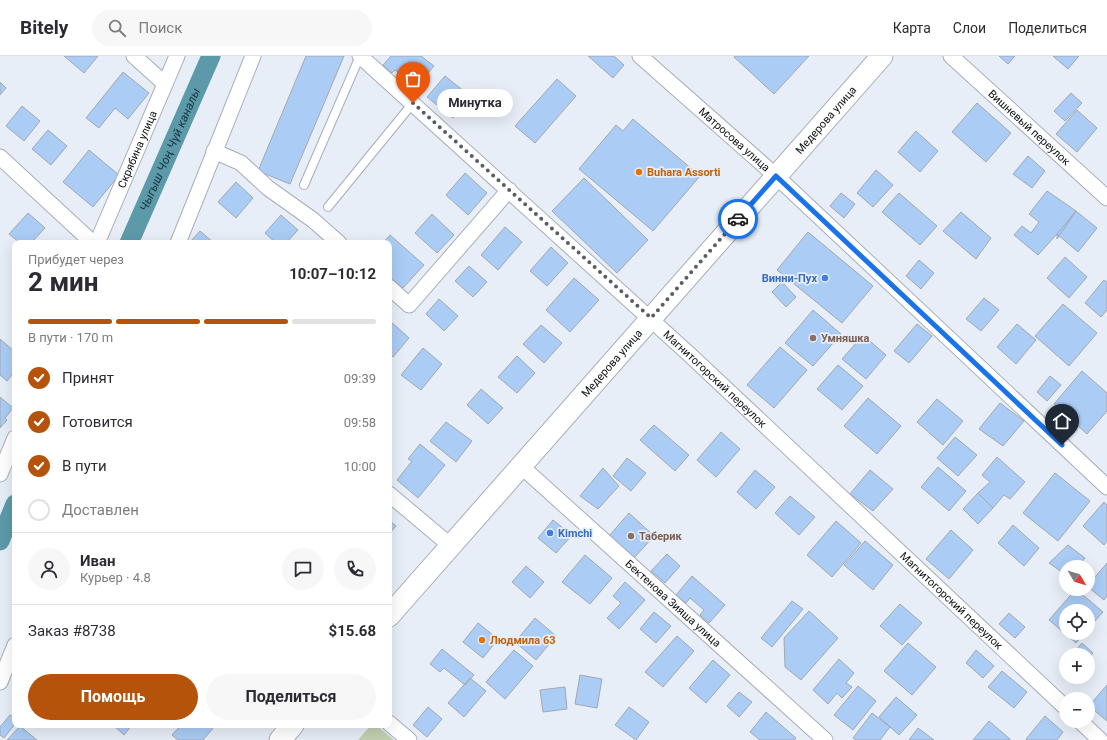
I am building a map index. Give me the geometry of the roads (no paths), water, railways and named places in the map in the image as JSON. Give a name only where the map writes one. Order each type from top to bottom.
[{"type":"main road","name":"Медерова улица","points":[[392,613],[882,56]]},
{"type":"main road","points":[[280,740],[290,728]]},
{"type":"street","points":[[134,56],[165,84]]},
{"type":"street","name":"Скрябина улица","points":[[98,240],[177,56]]},
{"type":"street","points":[[179,240],[253,56]]},
{"type":"street","name":"Магнитогорский переулок","points":[[360,56],[651,318],[1059,701]]},
{"type":"street","name":"Матросова улица","points":[[640,56],[776,176],[1107,487]]},
{"type":"street","name":"Вишневый переулок","points":[[951,56],[1107,198]]},
{"type":"street","points":[[214,152],[240,163],[268,188],[313,220],[336,240]]},
{"type":"street","points":[[0,157],[90,240]]},
{"type":"street","points":[[392,291],[409,305],[509,190]]},
{"type":"street","points":[[0,474],[12,445]]},
{"type":"street","name":"Бектенова Зияша улица","points":[[521,466],[825,740]]},
{"type":"street","points":[[392,497],[451,546]]},
{"type":"street","points":[[0,682],[12,652]]},
{"type":"street","points":[[392,726],[409,740]]},
{"type":"street","points":[[1087,728],[1100,740]]},
{"type":"lane","points":[[304,185],[360,56]]},
{"type":"lane","points":[[328,207],[413,103]]},
{"type":"waterway","name":"Чыгыш Чоң Чүй каналы","points":[[130,240],[211,56]]},
{"type":"waterway","name":"Чыгыш Чоң Чүй каналы","points":[[0,541],[12,511]]},
{"type":"place","name":"Минутка","points":[[413,103]]},
{"type":"place","name":"Buhara Assorti","points":[[639,172]]},
{"type":"place","name":"Винни-Пух","points":[[825,278]]},
{"type":"place","name":"Умняшка","points":[[813,338]]},
{"type":"place","name":"Kimchi","points":[[550,533]]},
{"type":"place","name":"Таберик","points":[[631,536]]},
{"type":"place","name":"Людмила 63","points":[[482,640]]}]
